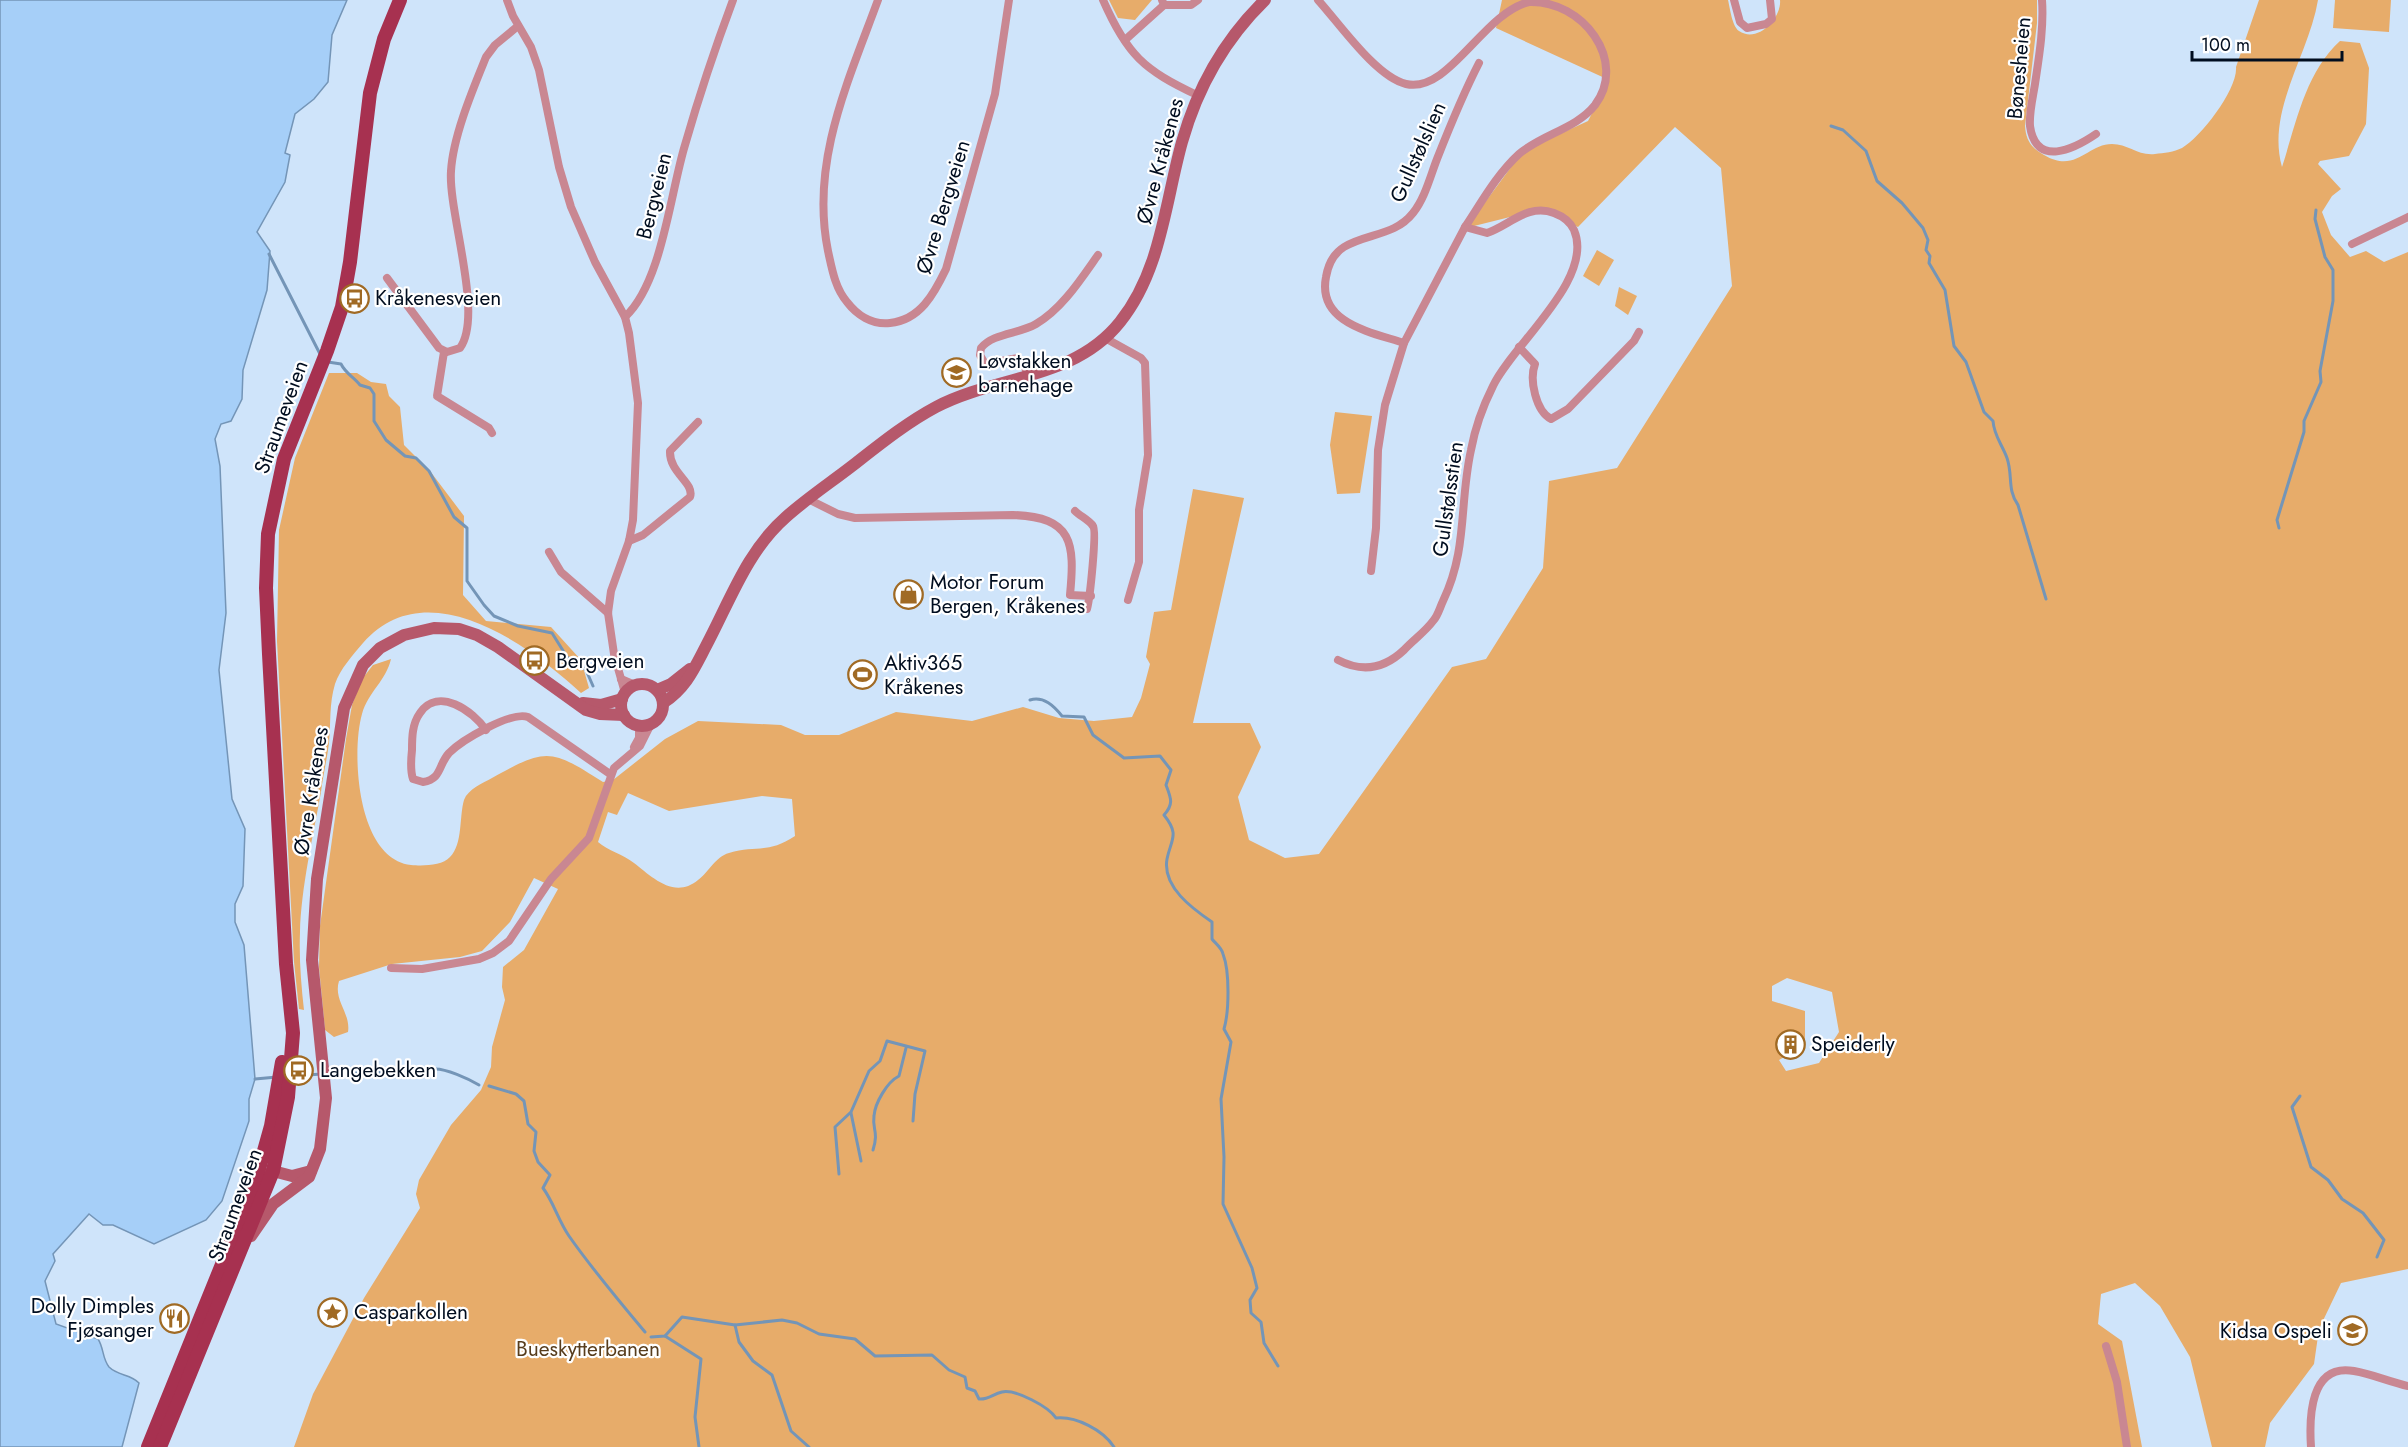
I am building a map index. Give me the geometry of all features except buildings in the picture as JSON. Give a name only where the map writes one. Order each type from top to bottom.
[{"type":"main road","name":"Straumeveien","points":[[160,1447],[273,1171],[288,1097],[292,1032],[286,964],[266,607],[268,534],[274,499],[287,450],[342,307],[350,262],[370,93],[384,39],[400,0]]},
{"type":"main road","name":"Øvre Kråkenes","points":[[663,703],[686,683],[753,554],[773,529],[808,499],[900,430],[936,407],[1074,360],[1105,338],[1120,322],[1141,292],[1157,250],[1182,142],[1197,95],[1226,48],[1265,0]]},
{"type":"main road","name":"Øvre Kråkenes","points":[[245,1244],[273,1204],[303,1184],[320,1149],[326,1098],[312,960],[316,879],[344,708],[355,678],[370,657],[391,640],[418,630],[450,628],[488,641],[592,712],[624,715]]},
{"type":"main road","name":"Øvre Kråkenes","points":[[657,690],[683,676],[699,659]]},
{"type":"main road","points":[[647,684],[657,690],[663,703],[660,715],[645,724],[624,715],[628,692],[647,684]]},
{"type":"main road","name":"Øvre Kråkenes","points":[[576,701],[601,705],[628,692]]},
{"type":"main road","name":"Straumeveien","points":[[148,1447],[255,1183],[277,1099],[282,1062],[286,964]]},
{"type":"main road","points":[[255,1183],[273,1171],[292,1176],[311,1171]]},
{"type":"street","points":[[507,0],[518,26],[531,47],[539,70],[559,167],[571,207],[625,317],[638,403],[629,541],[614,581],[608,613],[614,654],[621,679],[628,692]]},
{"type":"street","name":"Bergveien","points":[[625,317],[642,297],[655,266],[685,142],[733,0]]},
{"type":"street","name":"Øvre Bergveien","points":[[878,0],[833,126],[823,181],[823,208],[829,255],[843,297],[861,316],[885,323],[902,320],[921,309],[932,296],[946,269],[995,94],[1009,0]]},
{"type":"street","points":[[1103,0],[1134,55],[1152,71],[1197,95]]},
{"type":"street","points":[[1125,40],[1163,3],[1191,5],[1198,0]]},
{"type":"street","points":[[1318,0],[1388,76],[1406,84],[1421,85],[1437,80],[1491,23],[1510,8],[1532,1],[1547,0],[1567,7],[1584,18],[1597,32],[1604,49],[1606,71],[1603,88],[1596,104],[1576,121],[1536,142],[1519,154],[1465,227],[1404,343],[1385,405],[1378,450],[1376,528],[1371,571]]},
{"type":"street","points":[[1734,0],[1740,22],[1747,28],[1766,24],[1772,19],[1770,0]]},
{"type":"street","name":"Bønesheien","points":[[2042,0],[2039,55],[2030,114],[2034,139],[2042,147],[2058,153],[2078,147],[2096,134]]},
{"type":"street","points":[[387,278],[434,343],[444,352],[454,351],[462,346],[467,324],[463,258],[451,178],[454,150],[486,57],[495,45],[518,26]]},
{"type":"street","name":"Gullstølslien","points":[[1404,343],[1342,321],[1330,304],[1326,293],[1328,268],[1334,256],[1345,246],[1392,231],[1414,211],[1430,180],[1463,94],[1479,63]]},
{"type":"street","name":"Gullstølsstien","points":[[1338,660],[1351,667],[1374,668],[1392,662],[1434,620],[1453,580],[1462,544],[1470,451],[1479,419],[1494,385],[1563,292],[1570,278],[1577,243],[1574,230],[1563,217],[1546,210],[1531,210],[1487,233],[1476,232],[1465,227]]},
{"type":"street","points":[[2352,244],[2408,217]]},
{"type":"street","points":[[1028,377],[1024,364],[1018,358],[985,364],[980,355],[981,348],[989,340],[1012,334],[1044,319],[1066,297],[1098,255]]},
{"type":"street","points":[[1520,347],[1535,364],[1533,371],[1540,408],[1551,419],[1557,418],[1576,401],[1640,332]]},
{"type":"street","points":[[1105,338],[1141,358],[1145,363],[1148,455],[1139,510],[1139,562],[1128,600]]},
{"type":"street","points":[[444,352],[436,396],[486,425],[492,433]]},
{"type":"street","points":[[629,541],[643,535],[690,497],[692,491],[689,485],[675,471],[670,462],[670,450],[698,422]]},
{"type":"street","points":[[808,499],[838,514],[855,518],[1013,515],[1034,516],[1048,520],[1063,530],[1070,541],[1074,565],[1070,595],[1091,596]]},
{"type":"street","points":[[1075,511],[1094,527],[1096,538],[1091,557],[1091,596],[1088,609]]},
{"type":"street","points":[[549,552],[561,572],[608,613]]},
{"type":"street","points":[[486,730],[474,716],[455,704],[441,701],[425,708],[418,715],[413,729],[411,762],[413,778],[423,782],[435,778],[452,751],[512,717],[528,717],[610,774]]},
{"type":"street","points":[[391,968],[410,970],[462,963],[486,957],[502,947],[517,932],[551,879],[589,838],[610,774],[618,762],[645,738],[645,724]]},
{"type":"street","points":[[2106,1346],[2117,1382],[2127,1447]]},
{"type":"street","points":[[2311,1447],[2313,1405],[2319,1383],[2325,1377],[2337,1371],[2353,1371],[2408,1386]]},
{"type":"green space","points":[[1109,0],[1152,0],[1135,20],[1118,18]]},
{"type":"green space","name":"Bueskytterbanen","points":[[1502,0],[1728,0],[1732,17],[1739,31],[1754,34],[1773,21],[1780,7],[1780,0],[2037,0],[2037,23],[2025,126],[2028,139],[2036,149],[2055,160],[2065,161],[2081,157],[2103,145],[2112,144],[2149,154],[2182,148],[2199,134],[2225,99],[2235,76],[2259,0],[2318,0],[2284,104],[2279,146],[2282,167],[2303,100],[2318,68],[2340,41],[2360,43],[2369,68],[2366,124],[2349,156],[2320,161],[2318,164],[2341,189],[2332,196],[2322,212],[2331,235],[2350,257],[2366,251],[2384,262],[2408,252],[2408,1269],[2341,1283],[2319,1329],[2314,1364],[2270,1423],[2265,1447],[2212,1447],[2190,1357],[2160,1306],[2135,1283],[2101,1294],[2098,1324],[2122,1341],[2142,1447],[294,1447],[313,1394],[364,1298],[420,1208],[416,1194],[419,1180],[451,1125],[481,1090],[491,1067],[492,1047],[505,1000],[502,987],[503,967],[524,950],[558,889],[534,878],[510,922],[482,951],[460,957],[392,964],[339,981],[338,994],[347,1019],[348,1032],[334,1037],[325,1030],[319,967],[320,926],[352,705],[362,679],[373,665],[391,659],[385,674],[368,699],[359,731],[358,777],[369,825],[379,844],[393,858],[411,865],[437,864],[446,860],[454,852],[459,838],[464,800],[480,784],[525,761],[549,756],[571,763],[603,782],[613,780],[665,739],[698,721],[781,725],[805,735],[839,735],[896,712],[972,721],[1023,707],[1059,718],[1094,721],[1132,717],[1141,698],[1150,664],[1146,657],[1154,612],[1171,610],[1193,489],[1244,498],[1193,723],[1250,723],[1261,747],[1238,797],[1249,840],[1285,858],[1319,854],[1452,667],[1486,659],[1543,568],[1549,481],[1617,468],[1732,286],[1721,168],[1675,127],[1578,227],[1538,210],[1466,228],[1523,151],[1588,121],[1609,80],[1496,28]],"holes":[[[628,793],[669,811],[762,796],[792,799],[795,836],[777,845],[724,855],[702,877],[689,886],[672,887],[663,884],[630,860],[598,842],[608,812],[617,815]],[[1787,978],[1832,992],[1839,1032],[1819,1063],[1786,1071],[1779,1060],[1805,1045],[1805,1011],[1772,1001],[1772,986]]]},
{"type":"green space","points":[[2335,0],[2391,0],[2389,32],[2333,28]]},
{"type":"green space","points":[[1597,250],[1614,260],[1599,286],[1583,276]]},
{"type":"green space","points":[[1619,287],[1637,296],[1628,315],[1615,306]]},
{"type":"green space","points":[[329,373],[357,373],[371,382],[386,384],[389,396],[400,407],[404,445],[430,471],[464,516],[463,595],[486,621],[551,627],[581,660],[589,688],[581,693],[534,655],[506,637],[476,623],[446,614],[417,613],[389,622],[363,643],[340,673],[332,699],[328,749],[301,915],[300,961],[304,1010],[299,1009],[294,962],[277,641],[279,530],[295,458]]},
{"type":"green space","points":[[1335,412],[1372,416],[1360,493],[1337,494],[1330,445]]},
{"type":"water","points":[[0,0],[347,0],[332,35],[328,82],[314,99],[295,114],[285,153],[290,155],[285,182],[257,232],[270,251],[267,290],[243,370],[242,399],[231,421],[221,424],[215,439],[220,466],[226,613],[219,670],[232,799],[245,829],[243,886],[235,904],[235,922],[244,945],[255,1079],[249,1099],[249,1121],[222,1201],[206,1220],[154,1244],[113,1225],[103,1225],[89,1214],[53,1254],[55,1261],[45,1281],[56,1324],[98,1339],[109,1367],[139,1383],[122,1447],[0,1447]]},
{"type":"waterway","points":[[1831,126],[1843,130],[1866,151],[1877,181],[1902,203],[1923,228],[1928,240],[1926,250],[1930,256],[1929,263],[1945,290],[1954,346],[1966,362],[1984,412],[1993,421],[2007,458],[2012,494],[2018,505],[2046,599]]},
{"type":"waterway","points":[[2279,528],[2277,520],[2304,432],[2304,421],[2321,382],[2320,371],[2333,301],[2333,270],[2325,257],[2315,219],[2316,210]]},
{"type":"waterway","points":[[269,254],[320,354]]},
{"type":"waterway","points":[[328,362],[341,364],[360,385],[370,388],[374,394],[374,421],[386,440],[405,456],[416,458],[429,471],[454,517],[467,528],[467,581],[484,605],[494,616],[518,626],[552,633],[567,657],[586,670],[593,686]]},
{"type":"waterway","points":[[1030,700],[1040,699],[1052,705],[1062,716],[1084,717],[1093,735],[1124,758],[1160,756],[1171,770],[1166,785],[1170,804],[1164,815],[1173,832],[1167,859],[1169,879],[1180,896],[1212,922],[1212,939],[1222,952],[1227,971],[1228,1003],[1224,1029],[1231,1042],[1221,1099],[1224,1157],[1223,1204],[1252,1268],[1257,1288],[1250,1300],[1251,1313],[1261,1322],[1264,1343],[1278,1366]]},
{"type":"waterway","points":[[839,1174],[835,1127],[851,1112],[869,1071],[880,1061],[887,1041],[925,1051],[915,1094],[913,1121]]},
{"type":"waterway","points":[[873,1150],[874,1116],[877,1105],[882,1093],[899,1076],[906,1048]]},
{"type":"waterway","name":"Langebekken","points":[[328,1074],[395,1072],[405,1074],[439,1069],[457,1074],[479,1085]]},
{"type":"waterway","name":"Langebekken","points":[[295,1076],[321,1074]]},
{"type":"waterway","name":"Langebekken","points":[[255,1079],[277,1077]]},
{"type":"waterway","name":"Langebekken","points":[[489,1086],[516,1094],[524,1101],[528,1124],[536,1132],[534,1151],[538,1162],[550,1175],[543,1188],[569,1236],[645,1332]]},
{"type":"waterway","points":[[2300,1096],[2292,1107],[2311,1167],[2328,1180],[2342,1199],[2363,1213],[2384,1240],[2377,1257]]},
{"type":"waterway","points":[[851,1113],[861,1161]]},
{"type":"waterway","points":[[651,1337],[665,1336],[682,1317],[735,1325],[782,1320],[797,1323],[819,1334],[855,1339],[875,1356],[932,1355],[949,1370],[965,1377],[967,1388],[975,1391],[979,1399],[1002,1392],[1015,1393],[1047,1409],[1056,1418],[1072,1419],[1088,1425],[1103,1435],[1114,1447]]},
{"type":"waterway","name":"Langebekken","points":[[735,1325],[739,1342],[753,1361],[772,1375],[791,1431],[809,1447]]},
{"type":"waterway","points":[[665,1336],[701,1359],[695,1417],[699,1447]]},
{"type":"place","name":"Kråkenesveien","points":[[354,298]]},
{"type":"place","name":"Løvstakken barnehage","points":[[957,373]]},
{"type":"place","name":"Motor Forum Bergen, Kråkenes","points":[[909,594]]},
{"type":"place","name":"Bergveien","points":[[535,661]]},
{"type":"place","name":"Aktiv365 Kråkenes","points":[[863,675]]},
{"type":"place","name":"Speiderly","points":[[1790,1044]]},
{"type":"place","name":"Langebekken","points":[[299,1070]]},
{"type":"place","name":"Casparkollen","points":[[333,1312]]},
{"type":"place","name":"Dolly Dimples Fjøsanger","points":[[175,1318]]},
{"type":"place","name":"Kidsa Ospeli","points":[[2353,1331]]}]
